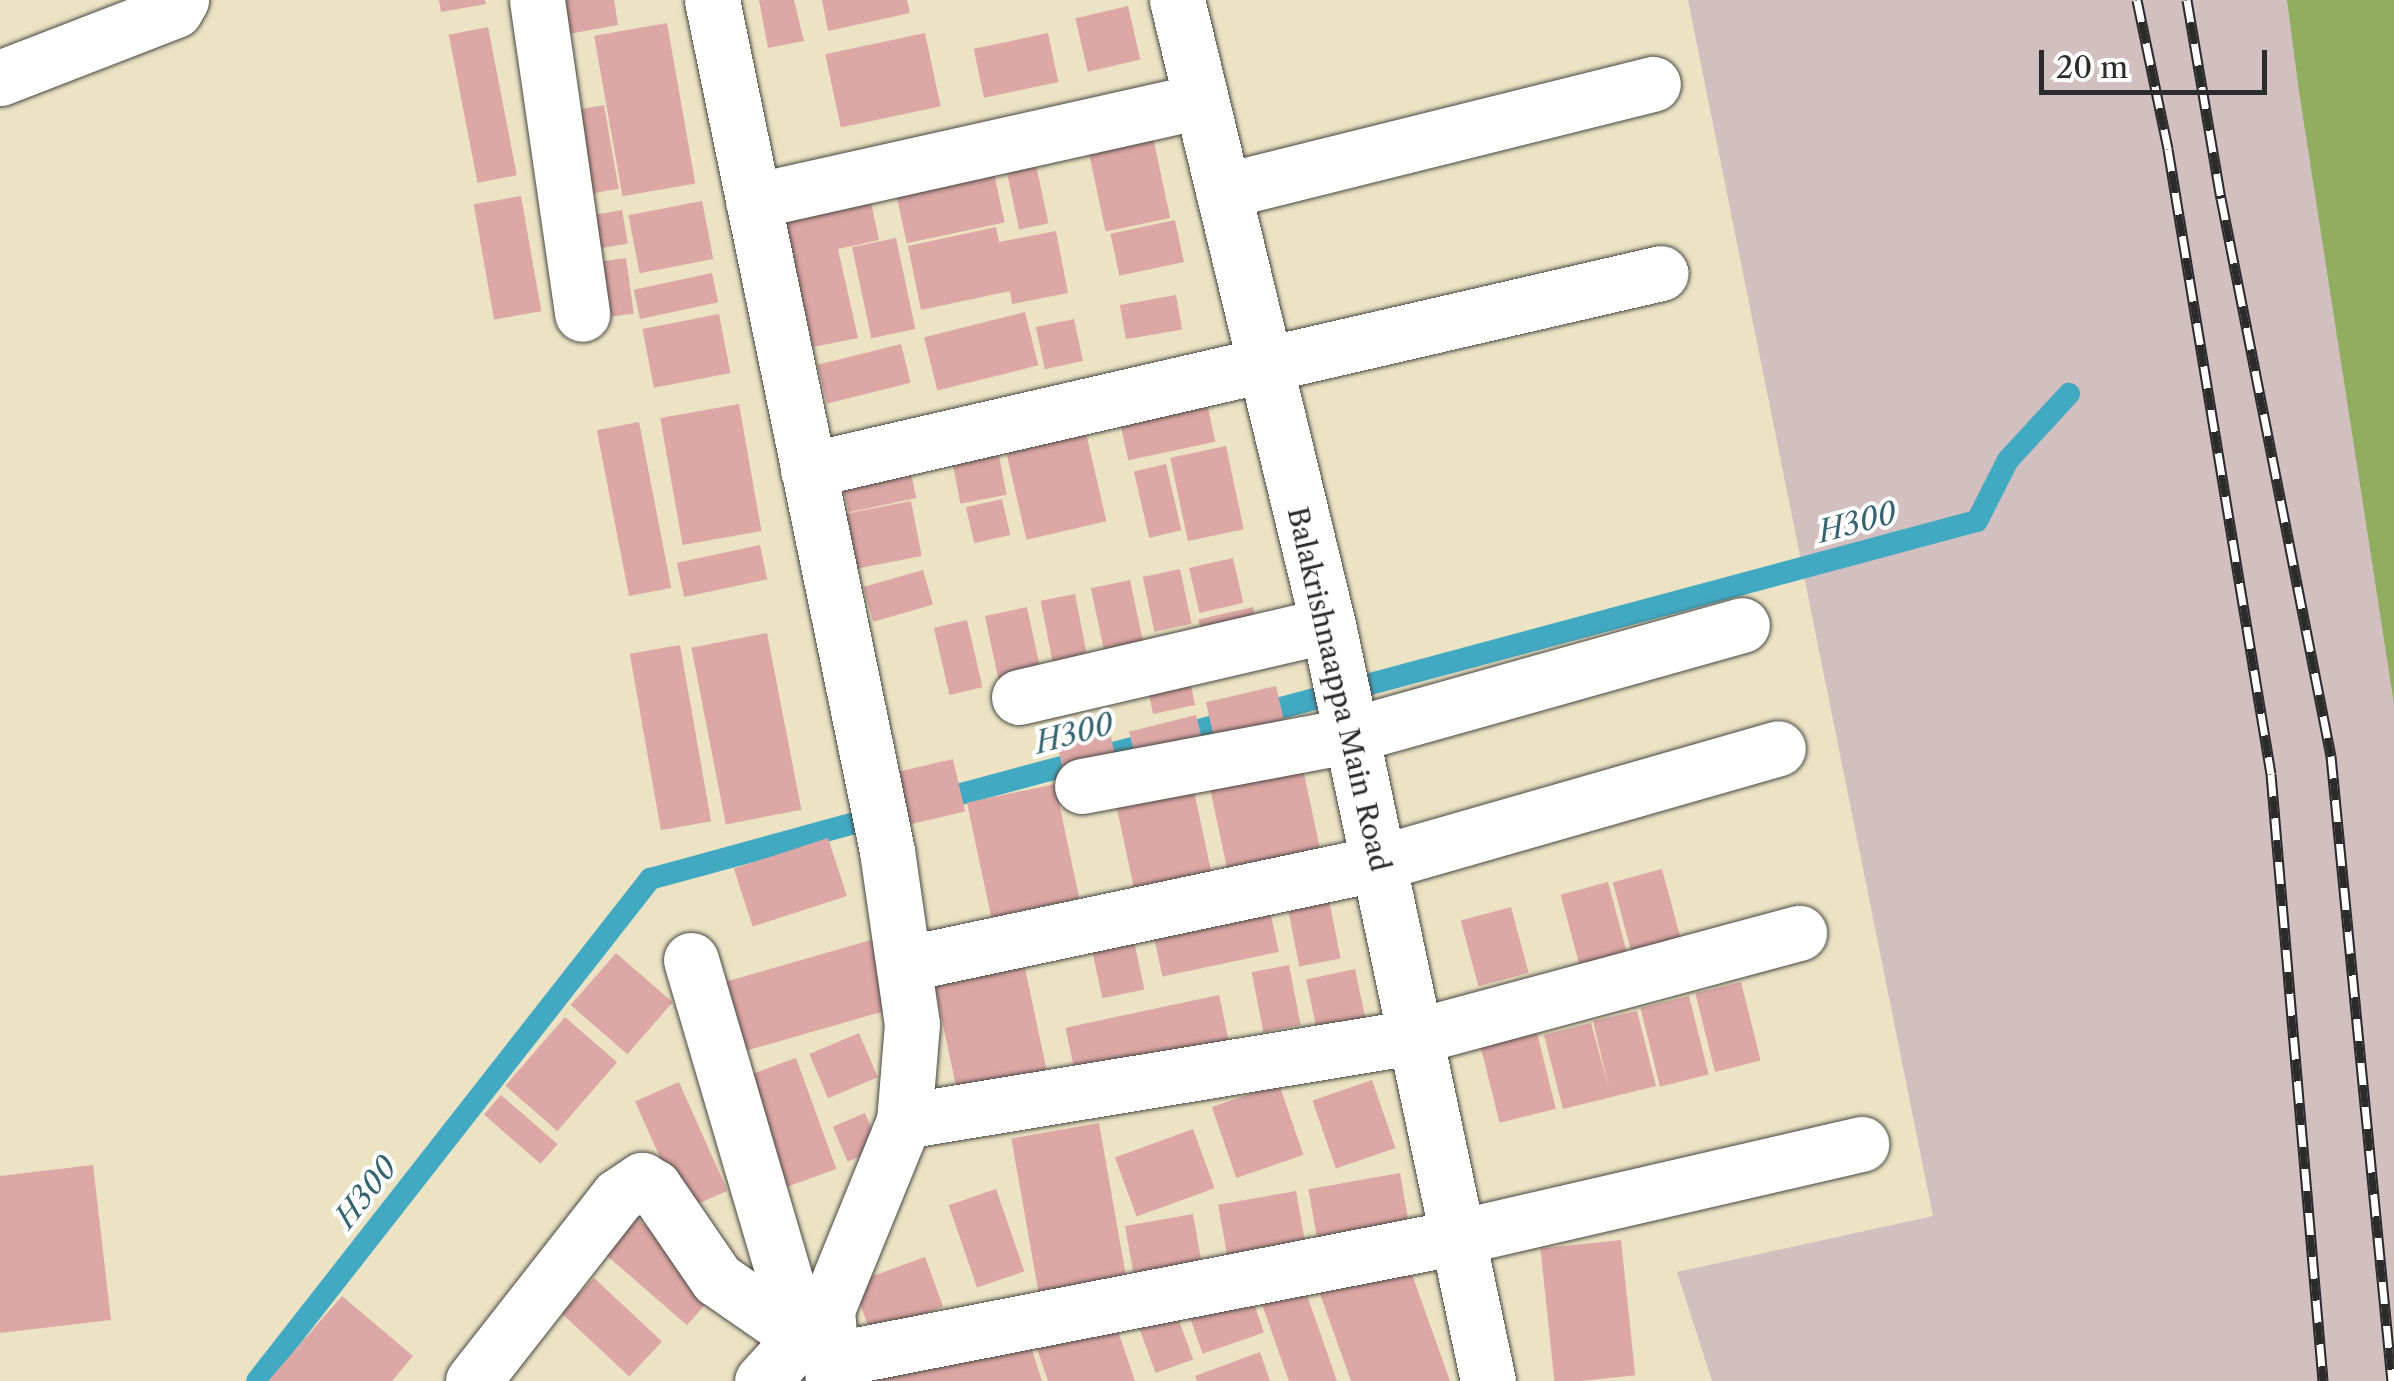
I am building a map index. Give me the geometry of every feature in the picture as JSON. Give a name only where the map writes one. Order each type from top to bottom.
[{"type":"street","points":[[0,78],[174,10],[181,0]]},
{"type":"street","points":[[536,0],[582,314]]},
{"type":"street","points":[[712,0],[885,845],[912,1024],[904,1121],[823,1347]]},
{"type":"street","name":"Balakrishnaappa Main Road","points":[[1177,0],[1331,639],[1488,1381]]},
{"type":"street","points":[[1223,191],[1653,84]]},
{"type":"street","points":[[754,201],[1201,101]]},
{"type":"street","points":[[808,470],[1661,273]]},
{"type":"street","points":[[1082,786],[1350,731],[1742,625]]},
{"type":"street","points":[[1018,698],[1331,639]]},
{"type":"street","points":[[904,964],[1378,863],[1778,748]]},
{"type":"street","points":[[904,1121],[1413,1037],[1798,933]]},
{"type":"street","points":[[692,960],[823,1347]]},
{"type":"street","points":[[762,1381],[823,1347],[1458,1237],[1861,1144]]},
{"type":"street","points":[[473,1381],[618,1196],[642,1180],[654,1186],[718,1279],[823,1347]]},
{"type":"shaded area","points":[[1688,0],[2394,0],[2394,1381],[1712,1381],[1677,1272],[1933,1216]]},
{"type":"green space","points":[[2287,0],[2394,0],[2394,704],[2299,91]]},
{"type":"building","points":[[439,0],[485,0],[486,4],[441,12]]},
{"type":"building","points":[[545,0],[614,0],[618,25],[552,37]]},
{"type":"building","points":[[759,0],[794,0],[804,41],[768,48]]},
{"type":"building","points":[[822,0],[907,0],[910,13],[828,31]]},
{"type":"building","points":[[1128,6],[1140,60],[1088,72],[1075,18]]},
{"type":"building","points":[[667,23],[695,184],[622,196],[594,36]]},
{"type":"building","points":[[488,27],[517,175],[478,183],[449,35]]},
{"type":"building","points":[[925,33],[941,106],[841,128],[825,54]]},
{"type":"building","points":[[1048,33],[1058,82],[984,98],[974,49]]},
{"type":"building","points":[[604,105],[619,189],[570,197],[555,114]]},
{"type":"building","points":[[1150,123],[1170,218],[1106,232],[1085,137]]},
{"type":"building","points":[[1032,146],[1048,223],[1019,230],[1003,152]]},
{"type":"building","points":[[990,154],[1005,222],[907,243],[892,175]]},
{"type":"building","points":[[867,183],[879,240],[838,249],[858,338],[813,347],[781,201]]},
{"type":"building","points":[[521,196],[541,311],[494,320],[474,204]]},
{"type":"building","points":[[702,201],[713,259],[640,273],[628,215]]},
{"type":"building","points":[[622,210],[628,243],[580,252],[574,219]]},
{"type":"building","points":[[1175,220],[1184,262],[1119,276],[1110,234]]},
{"type":"building","points":[[996,227],[999,242],[1056,231],[1068,293],[1012,304],[1010,291],[921,310],[908,246]]},
{"type":"building","points":[[896,238],[915,329],[871,338],[852,247]]},
{"type":"building","points":[[626,258],[634,313],[592,319],[584,264]]},
{"type":"building","points":[[712,273],[718,302],[640,319],[634,290]]},
{"type":"building","points":[[1176,295],[1182,329],[1126,339],[1120,305]]},
{"type":"building","points":[[1025,312],[1038,365],[937,391],[924,337]]},
{"type":"building","points":[[719,314],[730,373],[654,388],[642,329]]},
{"type":"building","points":[[1074,319],[1083,361],[1045,369],[1036,327]]},
{"type":"building","points":[[901,344],[911,383],[827,404],[818,365]]},
{"type":"building","points":[[1203,384],[1215,442],[1128,460],[1116,403]]},
{"type":"building","points":[[739,404],[761,531],[683,545],[660,418]]},
{"type":"building","points":[[1083,420],[1106,521],[1026,540],[1003,438]]},
{"type":"building","points":[[639,422],[671,588],[629,596],[597,430]]},
{"type":"building","points":[[994,430],[1007,495],[960,504],[948,439]]},
{"type":"building","points":[[1226,446],[1244,529],[1188,541],[1170,458]]},
{"type":"building","points":[[907,454],[916,498],[849,512],[840,468]]},
{"type":"building","points":[[1166,464],[1181,530],[1149,538],[1134,471]]},
{"type":"building","points":[[1002,499],[1010,535],[974,543],[966,507]]},
{"type":"building","points":[[911,501],[922,556],[850,570],[839,515]]},
{"type":"building","points":[[760,545],[767,579],[684,597],[677,563]]},
{"type":"building","points":[[1233,558],[1243,603],[1200,613],[1189,568]]},
{"type":"building","points":[[1180,569],[1192,624],[1154,632],[1143,577]]},
{"type":"building","points":[[923,570],[933,605],[873,622],[863,587]]},
{"type":"building","points":[[1130,580],[1146,655],[1107,664],[1091,588]]},
{"type":"building","points":[[1075,594],[1089,666],[1055,672],[1041,601]]},
{"type":"building","points":[[1027,607],[1043,681],[1001,690],[985,616]]},
{"type":"building","points":[[1253,607],[1259,634],[1205,647],[1198,620]]},
{"type":"building","points":[[967,620],[983,687],[949,695],[934,628]]},
{"type":"building","points":[[767,633],[801,810],[726,824],[691,648]]},
{"type":"building","points":[[680,645],[711,821],[661,830],[630,654]]},
{"type":"building","points":[[1186,662],[1195,705],[1153,714],[1144,671]]},
{"type":"building","points":[[1276,686],[1286,730],[1216,746],[1206,702]]},
{"type":"building","points":[[1196,715],[1204,748],[1137,765],[1129,732]]},
{"type":"building","points":[[1110,731],[1117,767],[1064,778],[1057,741]]},
{"type":"building","points":[[1299,750],[1321,856],[1229,875],[1206,770]]},
{"type":"building","points":[[953,759],[965,812],[886,830],[874,777]]},
{"type":"building","points":[[1190,772],[1215,887],[1137,904],[1113,788]]},
{"type":"building","points":[[1055,784],[1079,898],[991,917],[967,803]]},
{"type":"building","points":[[828,838],[847,896],[753,927],[734,869]]},
{"type":"building","points":[[1662,869],[1682,945],[1633,959],[1613,882]]},
{"type":"building","points":[[1608,882],[1627,953],[1580,965],[1561,895]]},
{"type":"building","points":[[1326,884],[1341,959],[1299,967],[1285,892]]},
{"type":"building","points":[[1268,901],[1279,952],[1162,977],[1152,926]]},
{"type":"building","points":[[1511,907],[1529,973],[1478,986],[1461,920]]},
{"type":"building","points":[[1129,917],[1144,989],[1102,998],[1087,926]]},
{"type":"building","points":[[871,940],[891,1009],[732,1055],[712,985]]},
{"type":"building","points":[[616,953],[673,1002],[627,1054],[571,1005]]},
{"type":"building","points":[[1022,954],[1048,1074],[958,1093],[932,973]]},
{"type":"building","points":[[1289,965],[1301,1025],[1263,1032],[1252,972]]},
{"type":"building","points":[[1355,969],[1367,1028],[1319,1038],[1306,979]]},
{"type":"building","points":[[1741,982],[1761,1061],[1715,1072],[1695,993]]},
{"type":"building","points":[[1219,995],[1230,1045],[1076,1078],[1065,1028]]},
{"type":"building","points":[[1689,996],[1709,1075],[1660,1087],[1640,1008]]},
{"type":"building","points":[[1637,1011],[1656,1086],[1563,1109],[1544,1035],[1591,1023],[1609,1089],[1593,1021]]},
{"type":"building","points":[[565,1017],[617,1062],[557,1131],[505,1086]]},
{"type":"building","points":[[859,1033],[878,1077],[828,1098],[809,1054]]},
{"type":"building","points":[[1537,1033],[1556,1109],[1500,1123],[1481,1047]]},
{"type":"building","points":[[796,1058],[836,1169],[773,1192],[733,1081]]},
{"type":"building","points":[[1372,1080],[1395,1148],[1336,1169],[1312,1101]]},
{"type":"building","points":[[679,1082],[727,1191],[684,1210],[635,1102]]},
{"type":"building","points":[[1279,1084],[1303,1155],[1236,1178],[1212,1107]]},
{"type":"building","points":[[501,1095],[558,1144],[541,1164],[484,1115]]},
{"type":"building","points":[[865,1113],[880,1148],[848,1162],[833,1127]]},
{"type":"building","points":[[1099,1123],[1126,1277],[1038,1292],[1011,1138]]},
{"type":"building","points":[[1193,1129],[1215,1188],[1137,1217],[1115,1157]]},
{"type":"building","points":[[93,1165],[111,1320],[0,1333],[0,1176]]},
{"type":"building","points":[[1400,1173],[1410,1230],[1318,1246],[1308,1189]]},
{"type":"building","points":[[996,1189],[1024,1271],[977,1288],[949,1205]]},
{"type":"building","points":[[1296,1191],[1306,1245],[1228,1259],[1218,1205]]},
{"type":"building","points":[[631,1213],[719,1289],[687,1325],[600,1249]]},
{"type":"building","points":[[1193,1214],[1204,1275],[1136,1287],[1125,1226]]},
{"type":"building","points":[[1621,1240],[1635,1375],[1554,1381],[1540,1248]]},
{"type":"building","points":[[1403,1249],[1450,1381],[1351,1381],[1315,1280]]},
{"type":"building","points":[[925,1257],[943,1307],[871,1333],[853,1283]]},
{"type":"building","points":[[594,1278],[662,1341],[629,1377],[561,1313]]},
{"type":"building","points":[[1301,1278],[1337,1381],[1289,1381],[1258,1293]]},
{"type":"building","points":[[1249,1289],[1264,1332],[1203,1354],[1188,1310]]},
{"type":"building","points":[[342,1296],[413,1356],[392,1381],[268,1381]]},
{"type":"building","points":[[1173,1304],[1193,1359],[1156,1373],[1135,1318]]},
{"type":"building","points":[[1113,1316],[1135,1381],[1048,1381],[1035,1343]]},
{"type":"building","points":[[1026,1332],[1042,1381],[874,1381],[874,1380]]},
{"type":"building","points":[[1260,1352],[1270,1381],[1197,1381],[1195,1376]]},
{"type":"waterway","name":"H300","points":[[931,802],[1977,521],[2008,460],[2069,394]]},
{"type":"waterway","name":"H300","points":[[257,1381],[650,879],[881,816]]},
{"type":"railway","points":[[2137,0],[2168,149],[2271,774],[2323,1381]]},
{"type":"railway","points":[[2187,0],[2221,198],[2331,756],[2392,1381]]}]
